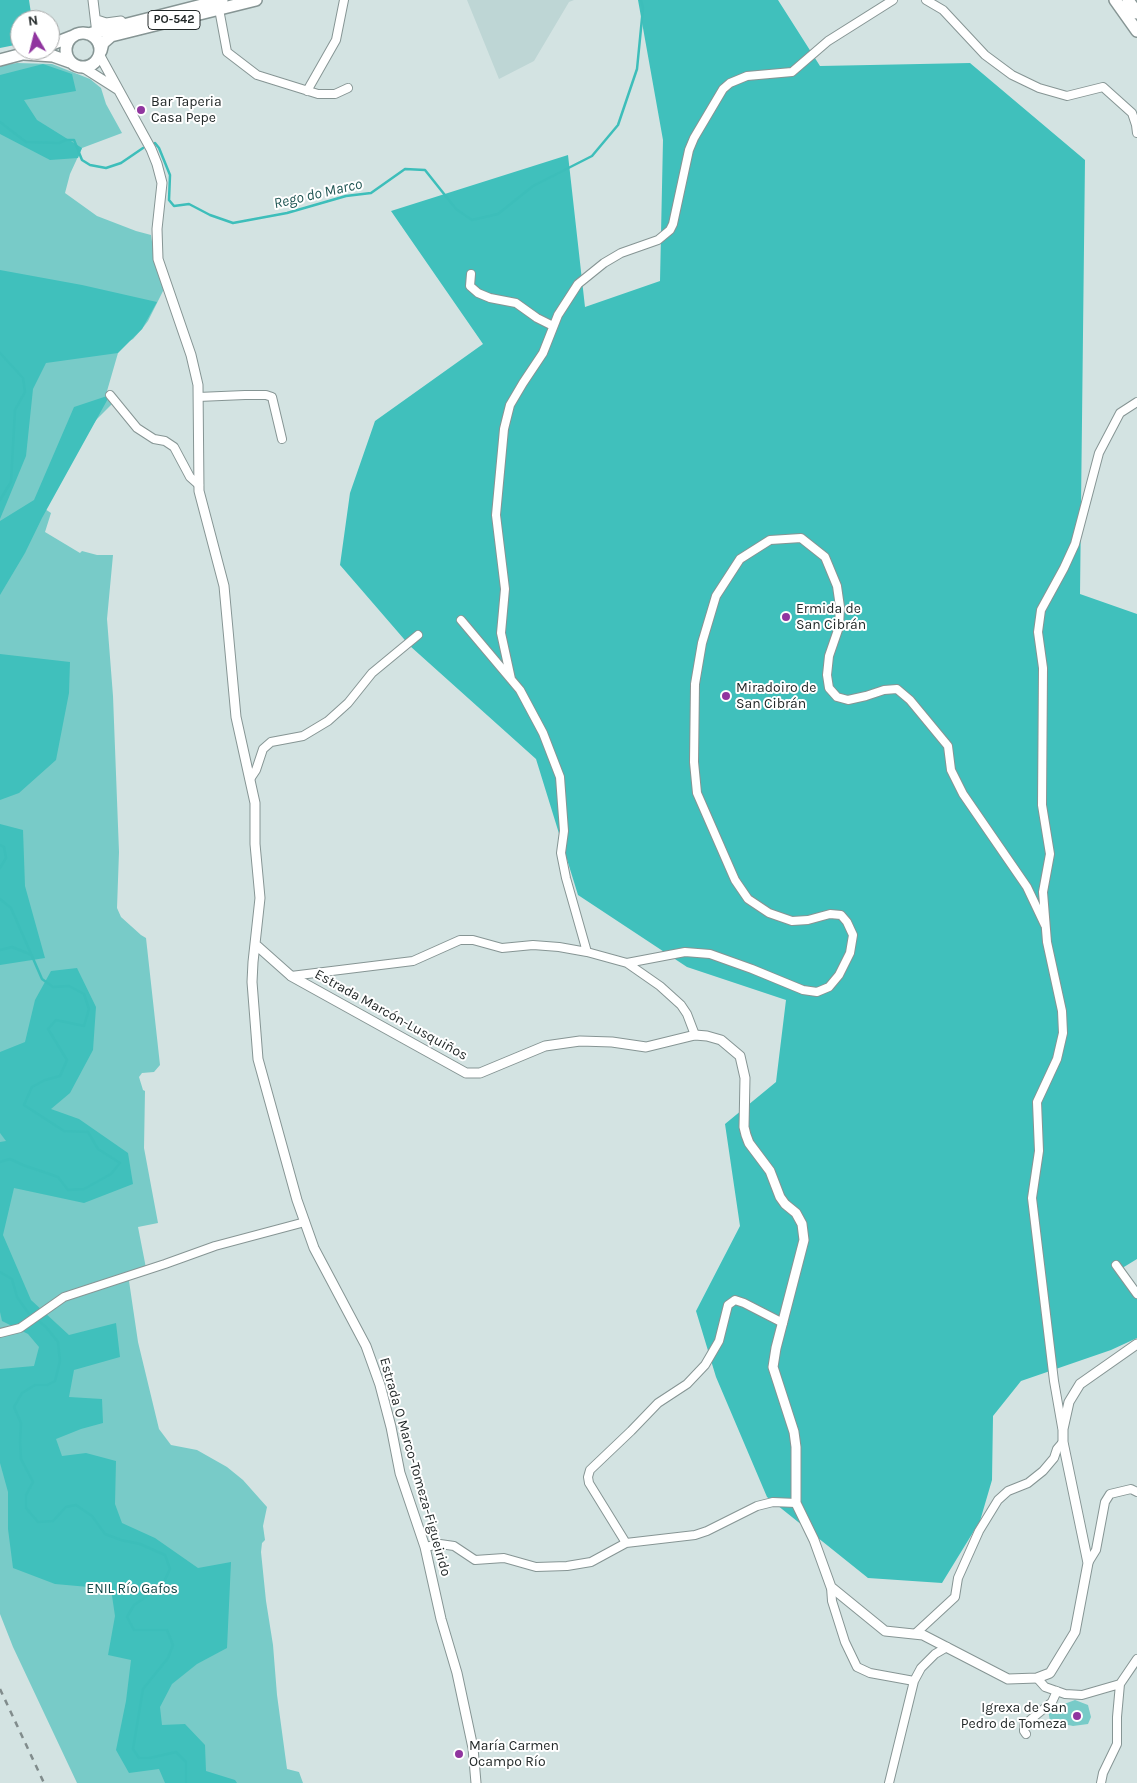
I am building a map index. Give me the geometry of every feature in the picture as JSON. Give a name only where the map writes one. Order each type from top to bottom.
[{"type":"main road","name":"PO-542","points":[[93,36],[217,2],[256,0]]},
{"type":"main road","points":[[1115,0],[1137,31]]},
{"type":"main road","points":[[1128,0],[1137,13]]},
{"type":"main road","name":"PO-542","points":[[93,36],[103,44],[111,36],[217,2]]},
{"type":"main road","name":"PO-542","points":[[84,68],[93,64],[93,36]]},
{"type":"main road","points":[[60,43],[93,36]]},
{"type":"main road","points":[[70,62],[66,49],[70,40],[93,36]]},
{"type":"main road","points":[[60,58],[84,68]]},
{"type":"street","name":"Estrada O Marco-Tomeza-Figueirido","points":[[93,0],[93,36],[117,89],[151,149],[157,164],[162,183],[157,229],[158,259],[191,354],[198,385],[199,485],[204,514],[218,558],[224,586],[235,706],[255,803],[255,844],[260,898],[252,982],[258,1059],[304,1222],[314,1248],[366,1346],[380,1386],[391,1427],[400,1473],[425,1547],[442,1619],[458,1673],[473,1748],[476,1783]]},
{"type":"street","points":[[307,91],[336,40],[344,0]]},
{"type":"street","points":[[511,679],[501,633],[505,589],[496,515],[504,429],[510,405],[522,382],[543,353],[558,315],[572,292],[586,276],[621,252],[658,240],[670,230],[694,138],[723,89],[730,83],[747,76],[792,72],[828,42],[893,0]]},
{"type":"street","points":[[926,0],[943,10],[985,55],[1012,75],[1039,88],[1066,96],[1103,87],[1132,113],[1137,133]]},
{"type":"street","points":[[217,2],[228,52],[257,75],[318,94],[335,94],[348,88]]},
{"type":"street","points":[[84,68],[117,89]]},
{"type":"street","points":[[471,274],[470,286],[478,293],[490,298],[516,302],[537,318],[553,326]]},
{"type":"street","points":[[110,395],[137,428],[154,439],[165,441],[174,447],[190,477],[199,485]]},
{"type":"street","points":[[198,397],[218,395],[270,396],[273,400],[282,439]]},
{"type":"street","points":[[1088,1563],[1063,1442],[1063,1429],[1054,1381],[1032,1198],[1039,1151],[1037,1102],[1058,1059],[1063,1034],[1062,1011],[1046,942],[1042,892],[1050,854],[1042,805],[1044,668],[1038,632],[1041,610],[1075,544],[1099,453],[1120,413],[1137,402]]},
{"type":"street","points":[[627,964],[685,952],[710,954],[803,990],[817,992],[829,987],[839,975],[850,953],[853,935],[847,922],[841,915],[830,914],[808,920],[792,921],[769,913],[748,899],[734,880],[696,793],[694,762],[695,684],[702,643],[716,596],[740,559],[770,540],[801,538],[825,557],[837,586],[840,606],[839,627],[829,656],[827,675],[829,688],[837,697],[848,700],[884,690],[898,689],[910,700],[948,746],[952,770],[963,794],[1026,887],[1045,925]]},
{"type":"street","points":[[461,620],[520,690],[543,733],[560,777],[564,831],[561,853],[566,878],[587,952]]},
{"type":"street","points":[[250,779],[256,770],[262,749],[271,742],[303,736],[328,720],[348,703],[372,673],[418,635]]},
{"type":"street","points":[[291,976],[413,961],[460,940],[473,940],[502,948],[533,945],[587,952],[627,964],[660,986],[681,1005],[687,1014],[695,1035]]},
{"type":"street","name":"Estrada Marcón-Lusquiños","points":[[255,944],[291,976],[466,1073],[480,1072],[545,1046],[580,1041],[646,1046],[695,1035],[707,1036],[721,1040],[740,1056],[745,1078],[746,1135],[749,1143],[770,1171],[785,1204],[796,1213],[802,1224],[804,1240],[772,1367],[794,1432],[796,1447],[796,1503],[814,1540],[831,1587],[885,1631],[916,1633],[1008,1679],[1040,1678]]},
{"type":"street","points":[[0,1333],[20,1328],[64,1297],[215,1246],[304,1222]]},
{"type":"street","points":[[1116,1264],[1137,1294]]},
{"type":"street","points":[[626,1542],[589,1483],[590,1470],[658,1403],[687,1384],[706,1365],[719,1341],[728,1305],[735,1300],[783,1323]]},
{"type":"street","points":[[1063,1429],[1069,1402],[1080,1384],[1137,1344]]},
{"type":"street","points":[[916,1633],[955,1597],[958,1578],[978,1531],[998,1500],[1008,1491],[1028,1483],[1043,1470],[1054,1458],[1057,1449],[1063,1442]]},
{"type":"street","points":[[1120,1684],[1082,1695],[1065,1694],[1044,1687],[1040,1678],[1050,1673],[1075,1632],[1088,1563],[1096,1550],[1105,1502],[1110,1494],[1131,1489],[1137,1492]]},
{"type":"street","points":[[425,1547],[440,1544],[454,1546],[475,1560],[504,1558],[536,1567],[567,1566],[591,1562],[626,1542],[695,1535],[757,1506],[773,1502],[796,1503]]},
{"type":"street","points":[[831,1587],[832,1600],[845,1642],[857,1666],[870,1673],[914,1681]]},
{"type":"street","points":[[832,1600],[843,1598]]},
{"type":"street","points":[[889,1783],[914,1681],[920,1668],[935,1654],[947,1647]]},
{"type":"street","points":[[1100,1783],[1117,1744],[1120,1684],[1137,1659]]},
{"type":"street","points":[[1026,1734],[1024,1725],[1052,1702],[1054,1690]]},
{"type":"shaded area","points":[[467,0],[574,0],[569,2],[534,61],[499,79]]},
{"type":"green space","points":[[0,0],[29,0],[30,10],[10,10],[10,46],[0,48]]},
{"type":"green space","points":[[638,0],[778,0],[820,66],[970,63],[1085,160],[1080,594],[1137,614],[1137,1259],[1119,1270],[1137,1294],[1137,1338],[1111,1350],[1021,1381],[993,1416],[992,1480],[980,1521],[942,1583],[868,1578],[767,1497],[716,1377],[696,1311],[740,1226],[725,1124],[776,1082],[786,1000],[687,967],[578,895],[536,759],[410,646],[340,565],[350,493],[375,421],[483,344],[391,211],[568,155],[585,307],[660,281],[663,140]]},
{"type":"green space","name":"ENIL Río Gafos","points":[[17,63],[52,64],[90,79],[101,88],[106,104],[122,133],[82,148],[70,174],[65,193],[97,216],[151,235],[155,262],[164,289],[142,329],[133,339],[120,346],[105,398],[113,403],[96,420],[66,467],[45,509],[51,513],[45,532],[80,553],[82,551],[97,555],[113,555],[107,619],[113,696],[119,852],[117,908],[121,917],[146,938],[160,1065],[154,1072],[142,1073],[139,1077],[145,1091],[144,1148],[158,1223],[138,1227],[146,1268],[131,1275],[129,1281],[138,1342],[159,1429],[171,1445],[197,1450],[227,1467],[243,1480],[267,1507],[263,1526],[265,1540],[262,1543],[261,1552],[273,1645],[277,1695],[287,1769],[299,1772],[303,1783],[77,1783],[13,1647],[0,1614],[0,66]]},
{"type":"green space","points":[[43,64],[72,74],[76,91],[24,100],[37,120],[82,148],[78,158],[50,160],[0,134],[0,75]]},
{"type":"green space","points":[[0,270],[82,285],[157,302],[142,329],[118,353],[46,363],[33,389],[26,456],[0,519]]},
{"type":"green space","points":[[110,395],[42,518],[25,553],[0,595],[0,521],[34,500],[74,407]]},
{"type":"green space","points":[[0,654],[70,662],[69,693],[56,760],[19,793],[0,800]]},
{"type":"green space","points":[[0,824],[23,830],[25,886],[45,958],[0,965]]},
{"type":"green space","points":[[77,968],[96,1007],[93,1050],[70,1093],[51,1109],[79,1119],[128,1153],[133,1184],[84,1203],[14,1188],[3,1235],[31,1300],[69,1335],[116,1323],[120,1357],[74,1370],[69,1397],[102,1399],[103,1423],[56,1439],[62,1456],[86,1453],[116,1461],[115,1504],[122,1523],[155,1538],[198,1568],[231,1562],[227,1648],[197,1664],[172,1684],[160,1707],[162,1725],[185,1724],[205,1745],[206,1771],[235,1780],[237,1783],[165,1783],[159,1769],[129,1773],[116,1750],[126,1701],[131,1660],[108,1655],[115,1616],[111,1589],[55,1584],[13,1568],[8,1529],[8,1492],[0,1463],[0,1369],[34,1366],[39,1347],[28,1334],[2,1321],[0,1312],[0,1142],[6,1141],[0,1133],[0,1052],[25,1042],[35,1000],[51,971]]},
{"type":"green space","points":[[1075,1700],[1088,1705],[1091,1717],[1088,1724],[1073,1726],[1050,1721],[1048,1710]]},
{"type":"waterway","name":"Rego do Marco","points":[[155,143],[170,175],[169,200],[174,206],[189,204],[210,215],[233,223],[287,213],[346,196],[371,193],[405,169],[425,170],[456,209],[472,220],[498,214],[533,186],[592,156],[618,125],[637,69],[643,8],[641,0]]},
{"type":"waterway","name":"Rego do Marco","points":[[0,122],[26,142],[59,143],[66,140],[74,140],[82,160],[90,165],[106,168],[121,163],[143,148]]},
{"type":"waterway","points":[[0,353],[23,378],[25,392],[15,410],[11,482],[0,500]]},
{"type":"waterway","points":[[0,845],[4,847],[6,858],[0,868]]},
{"type":"waterway","points":[[0,899],[11,908],[42,979],[53,987],[69,986],[84,994],[89,1009],[84,1026],[56,1020],[48,1029],[67,1060],[60,1076],[45,1080],[32,1087],[24,1105],[64,1131],[88,1132],[98,1149],[120,1163],[111,1174],[84,1189],[68,1190],[58,1177],[10,1159],[0,1162]]},
{"type":"waterway","points":[[0,950],[12,947],[32,955]]},
{"type":"waterway","points":[[0,1272],[12,1279],[17,1297],[29,1314]]},
{"type":"waterway","points":[[40,1322],[58,1342],[60,1361],[55,1381],[47,1385],[35,1385],[22,1393],[14,1407],[21,1423],[21,1459],[33,1482],[26,1495],[26,1508],[38,1522],[53,1521],[66,1507],[76,1505],[92,1516],[105,1534],[140,1544],[165,1555],[170,1569],[162,1586],[134,1605],[127,1617],[134,1630],[167,1630],[173,1645],[168,1658],[143,1689],[133,1749],[139,1758],[150,1758],[176,1752],[186,1762],[186,1783]]},
{"type":"railway","points":[[0,1689],[44,1783]]},
{"type":"place","name":"Bar Taperia Casa Pepe","points":[[141,110]]},
{"type":"place","name":"Ermida de San Cibrán","points":[[786,617]]},
{"type":"place","name":"Miradoiro de San Cibrán","points":[[726,696]]},
{"type":"place","name":"Igrexa de San Pedro de Tomeza","points":[[1077,1716]]},
{"type":"place","name":"María Carmen Ocampo Río","points":[[459,1754]]}]
